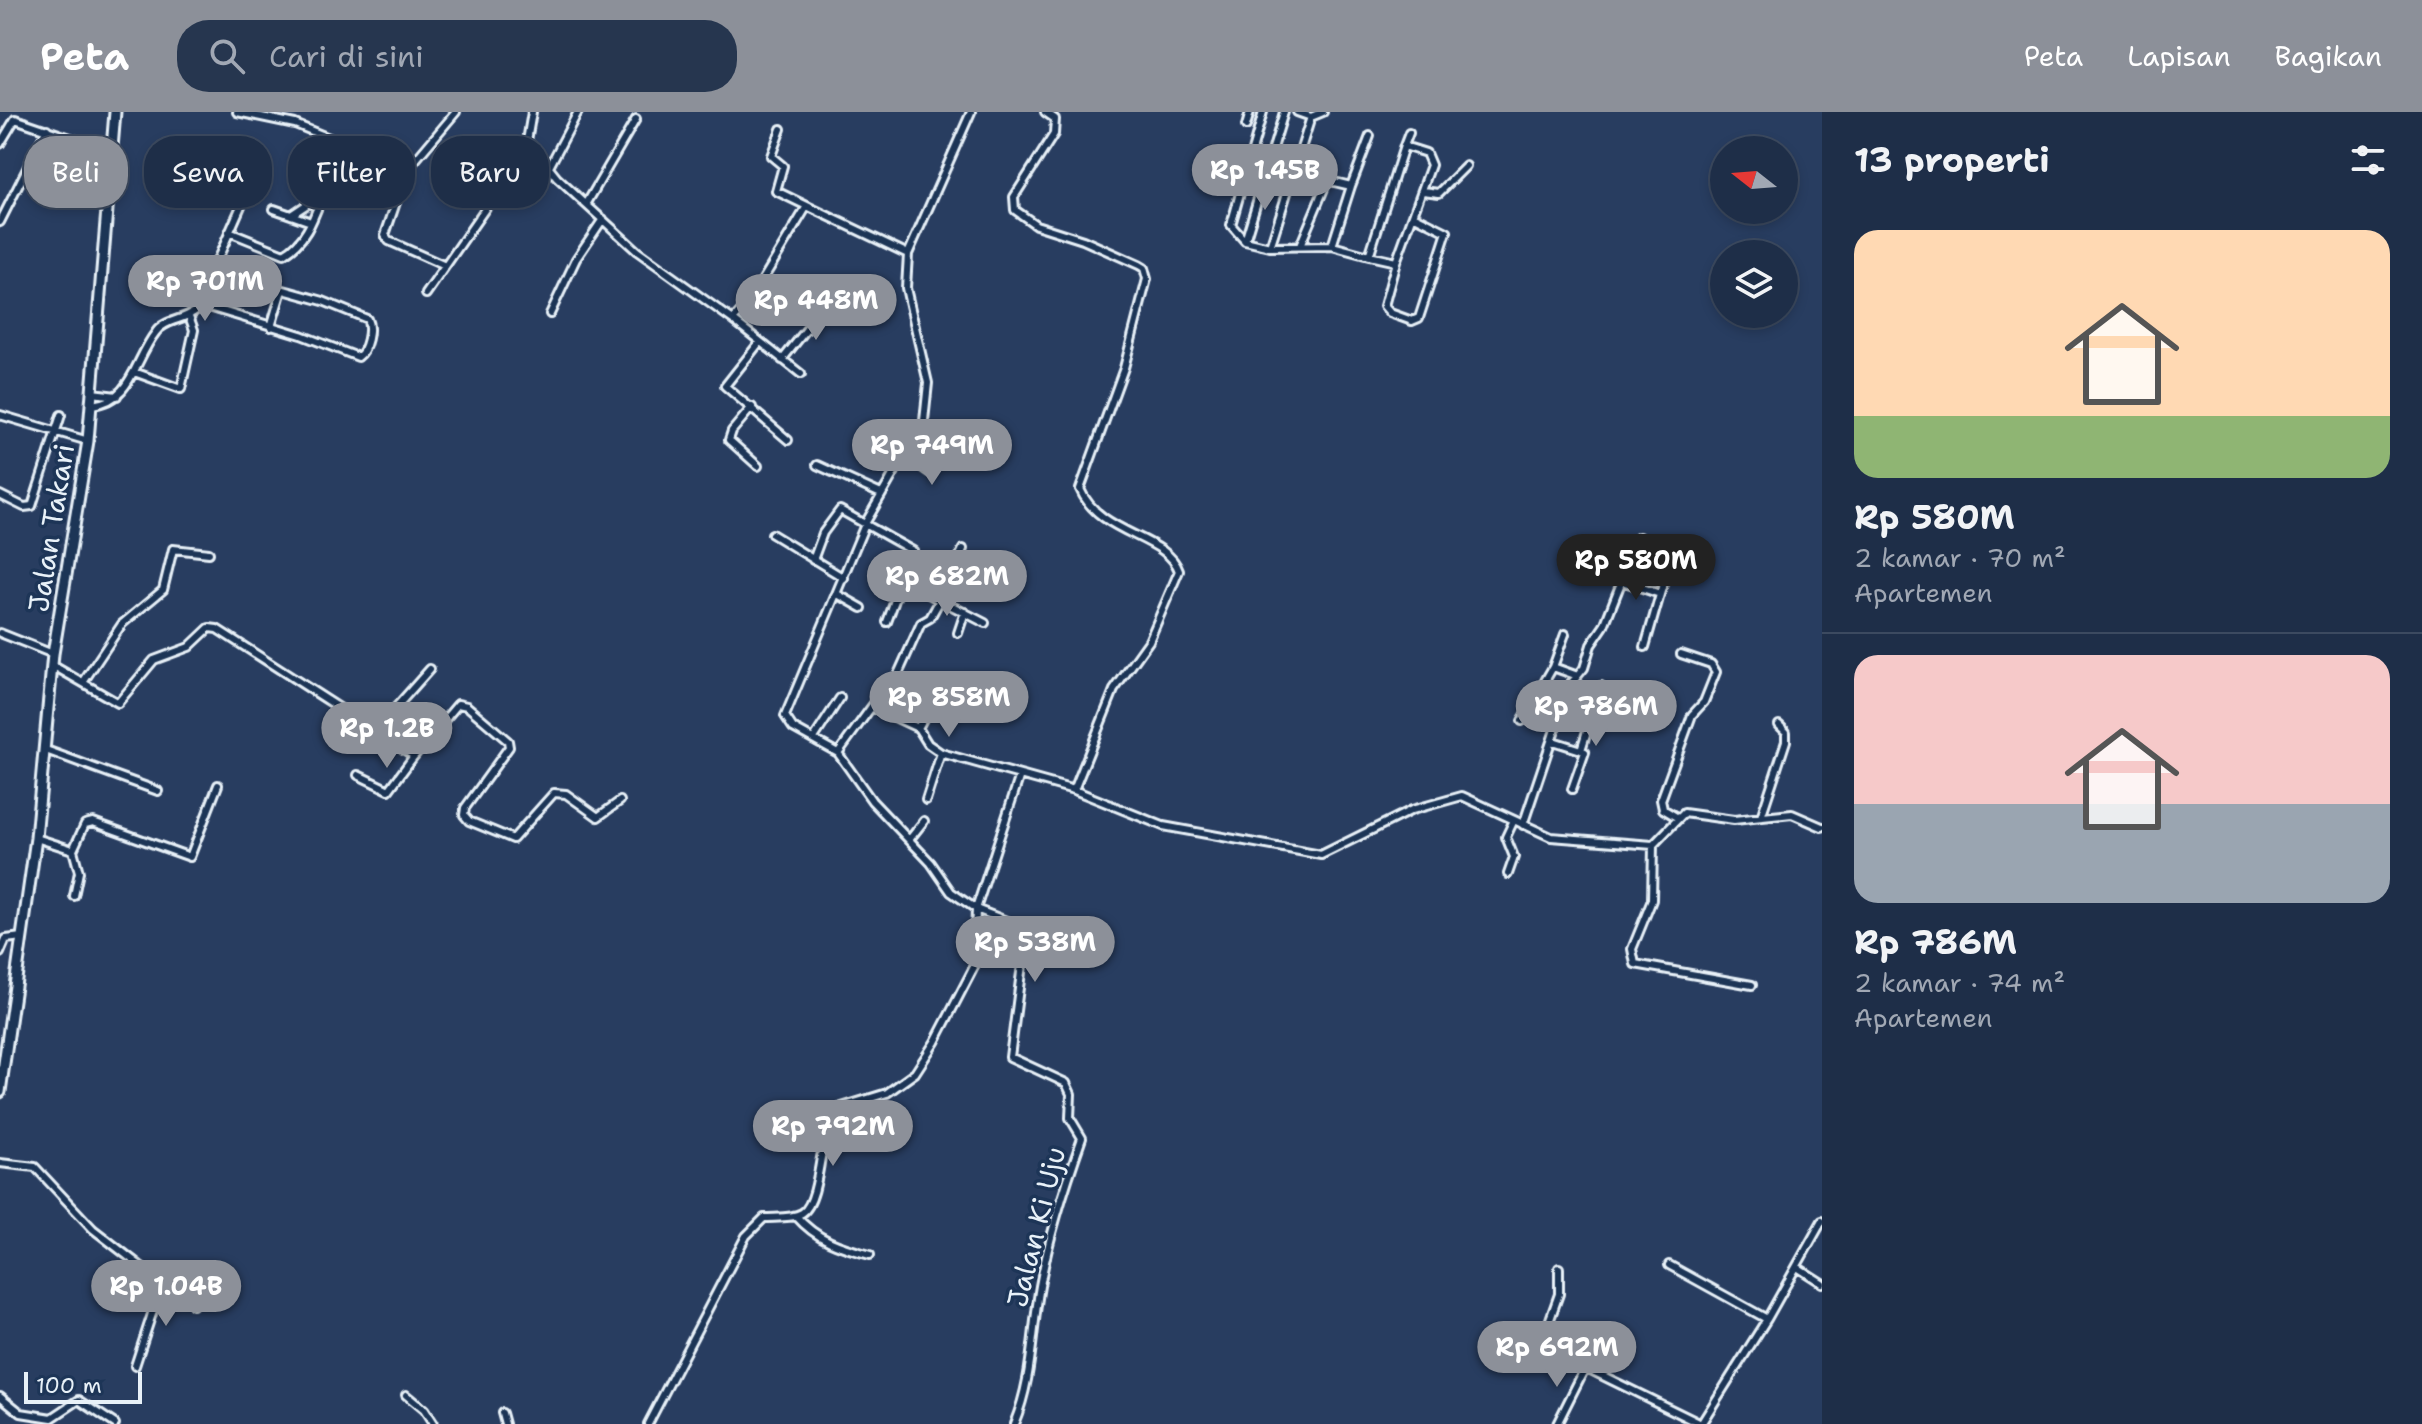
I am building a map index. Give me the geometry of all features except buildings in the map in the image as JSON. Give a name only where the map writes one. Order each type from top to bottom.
[{"type":"street","name":"Jalan Takari","points":[[113,136],[115,112]]},
{"type":"street","points":[[237,112],[295,124],[324,136]]},
{"type":"street","points":[[415,161],[456,112]]},
{"type":"street","points":[[528,136],[532,112]]},
{"type":"street","points":[[578,112],[549,167],[665,274],[733,320],[801,374]]},
{"type":"street","points":[[971,112],[908,254],[906,288],[928,383],[924,421],[866,522],[839,595],[785,716],[793,728],[838,753],[872,801],[951,892],[976,909]]},
{"type":"street","points":[[1045,112],[1053,116],[1056,125],[1014,197],[1015,210],[1036,225],[1083,240],[1139,265],[1147,279],[1124,368],[1080,489],[1106,523],[1163,552],[1179,571],[1149,641],[1114,690],[1074,790]]},
{"type":"street","points":[[1246,126],[1250,112]]},
{"type":"street","points":[[1263,112],[1231,225],[1245,241],[1270,247],[1332,246],[1396,262]]},
{"type":"street","points":[[1245,241],[1284,112]]},
{"type":"street","points":[[1297,112],[1311,117],[1323,112]]},
{"type":"street","points":[[1270,247],[1311,117]]},
{"type":"street","points":[[0,144],[15,119],[66,136]]},
{"type":"street","points":[[587,203],[636,119]]},
{"type":"street","points":[[0,222],[47,129]]},
{"type":"street","points":[[781,129],[771,156],[783,168],[776,191],[908,254]]},
{"type":"street","points":[[1369,256],[1409,133]]},
{"type":"street","points":[[1332,246],[1370,136]]},
{"type":"street","points":[[1404,146],[1426,153],[1432,162],[1396,262],[1384,306],[1390,313],[1412,321],[1419,318],[1426,303],[1447,232],[1413,215]]},
{"type":"street","points":[[1423,191],[1439,193],[1466,166]]},
{"type":"street","points":[[1300,246],[1326,184],[1330,181],[1351,186]]},
{"type":"street","points":[[733,320],[750,301],[795,220],[807,206]]},
{"type":"street","name":"Jalan Takari","points":[[0,1092],[36,838],[52,659],[88,441],[107,208]]},
{"type":"street","points":[[92,405],[107,404],[117,396],[155,332],[189,316],[199,304],[240,208]]},
{"type":"street","points":[[291,215],[302,208]]},
{"type":"street","points":[[229,232],[284,254],[302,241],[317,208]]},
{"type":"street","points":[[392,208],[386,225],[385,235],[389,241],[443,265]]},
{"type":"street","points":[[426,294],[443,265],[486,208]]},
{"type":"street","points":[[274,209],[311,222]]},
{"type":"street","points":[[550,314],[576,259],[603,219]]},
{"type":"street","points":[[199,304],[358,357],[363,353],[370,326],[367,319],[212,270]]},
{"type":"street","points":[[271,327],[282,290]]},
{"type":"street","points":[[782,360],[826,305]]},
{"type":"street","points":[[134,372],[181,389],[194,330],[189,316]]},
{"type":"street","points":[[759,343],[724,384],[788,440]]},
{"type":"street","points":[[92,393],[117,396]]},
{"type":"street","points":[[752,407],[732,431],[729,440],[758,466]]},
{"type":"street","points":[[0,415],[88,441]]},
{"type":"street","points":[[0,495],[24,507],[32,506],[58,433],[61,415]]},
{"type":"street","points":[[906,456],[929,472],[952,447]]},
{"type":"street","points":[[817,465],[881,494]]},
{"type":"street","points":[[813,560],[837,511],[866,522],[913,551],[887,622]]},
{"type":"street","points":[[772,534],[844,578]]},
{"type":"street","points":[[1523,825],[1575,675],[1584,668],[1591,645],[1604,626],[1639,537]]},
{"type":"street","points":[[84,681],[122,624],[163,590],[173,549],[209,553]]},
{"type":"street","points":[[899,672],[921,623],[930,618],[940,600],[963,549]]},
{"type":"street","points":[[1645,647],[1669,563]]},
{"type":"street","points":[[903,581],[985,623]]},
{"type":"street","points":[[1622,581],[1660,594]]},
{"type":"street","points":[[839,595],[862,608]]},
{"type":"street","points":[[958,633],[965,612]]},
{"type":"street","points":[[0,633],[52,659],[118,703],[154,660],[189,647],[209,628],[217,629],[414,756]]},
{"type":"street","points":[[1522,721],[1553,667],[1565,634]]},
{"type":"street","points":[[1678,818],[1663,809],[1661,800],[1692,715],[1704,702],[1716,672],[1711,664],[1681,654]]},
{"type":"street","points":[[1553,667],[1575,675]]},
{"type":"street","points":[[374,732],[430,669]]},
{"type":"street","points":[[1581,750],[1601,686]]},
{"type":"street","points":[[814,738],[840,698]]},
{"type":"street","points":[[838,753],[878,698]]},
{"type":"street","points":[[358,775],[389,790],[458,704],[463,703],[508,741],[509,747],[465,808],[464,815],[469,821],[513,839],[554,793],[566,794],[598,817],[620,801]]},
{"type":"street","points":[[873,707],[918,728],[928,744],[941,753],[1074,790],[1163,826],[1254,845],[1330,853],[1412,810],[1462,796],[1551,837],[1653,845]]},
{"type":"street","points":[[918,728],[929,708]]},
{"type":"street","points":[[1761,817],[1786,741],[1786,732],[1779,725]]},
{"type":"street","points":[[1553,741],[1585,752],[1572,789]]},
{"type":"street","points":[[43,749],[158,791]]},
{"type":"street","points":[[926,800],[941,753]]},
{"type":"street","points":[[648,1424],[746,1236],[764,1218],[796,1216],[805,1212],[812,1200],[823,1137],[832,1110],[873,1099],[897,1087],[915,1073],[935,1042],[974,967],[976,909],[1020,775]]},
{"type":"street","points":[[74,896],[79,872],[73,850],[85,824],[93,822],[190,857],[218,785]]},
{"type":"street","points":[[1752,985],[1635,964],[1632,949],[1652,900],[1653,845],[1678,818],[1693,812],[1722,819],[1792,814],[1822,827]]},
{"type":"street","points":[[1508,874],[1514,857],[1506,837],[1514,820]]},
{"type":"street","points":[[909,840],[924,821]]},
{"type":"street","points":[[36,838],[73,850]]},
{"type":"street","name":"Jalan Ki Uju","points":[[976,909],[1022,927],[1026,934],[1010,1057],[1066,1083],[1071,1094],[1070,1118],[1082,1138],[1051,1236],[1031,1343],[1031,1375],[1014,1424]]},
{"type":"street","points":[[0,953],[6,939],[22,937]]},
{"type":"street","points":[[0,1163],[35,1167],[93,1229],[163,1280],[179,1286],[193,1305]]},
{"type":"street","points":[[796,1216],[835,1246],[870,1255]]},
{"type":"street","points":[[1559,1268],[1559,1294],[1544,1336],[1545,1344],[1585,1368],[1701,1424],[1767,1319],[1822,1221]]},
{"type":"street","points":[[1669,1265],[1767,1319]]},
{"type":"street","points":[[1797,1267],[1822,1283]]},
{"type":"street","points":[[135,1366],[163,1280]]},
{"type":"street","points":[[1557,1424],[1585,1368]]},
{"type":"street","points":[[406,1395],[424,1410],[433,1424]]},
{"type":"street","points":[[0,1396],[21,1413],[52,1418],[79,1400],[115,1424]]},
{"type":"street","points":[[502,1413],[505,1424]]}]
